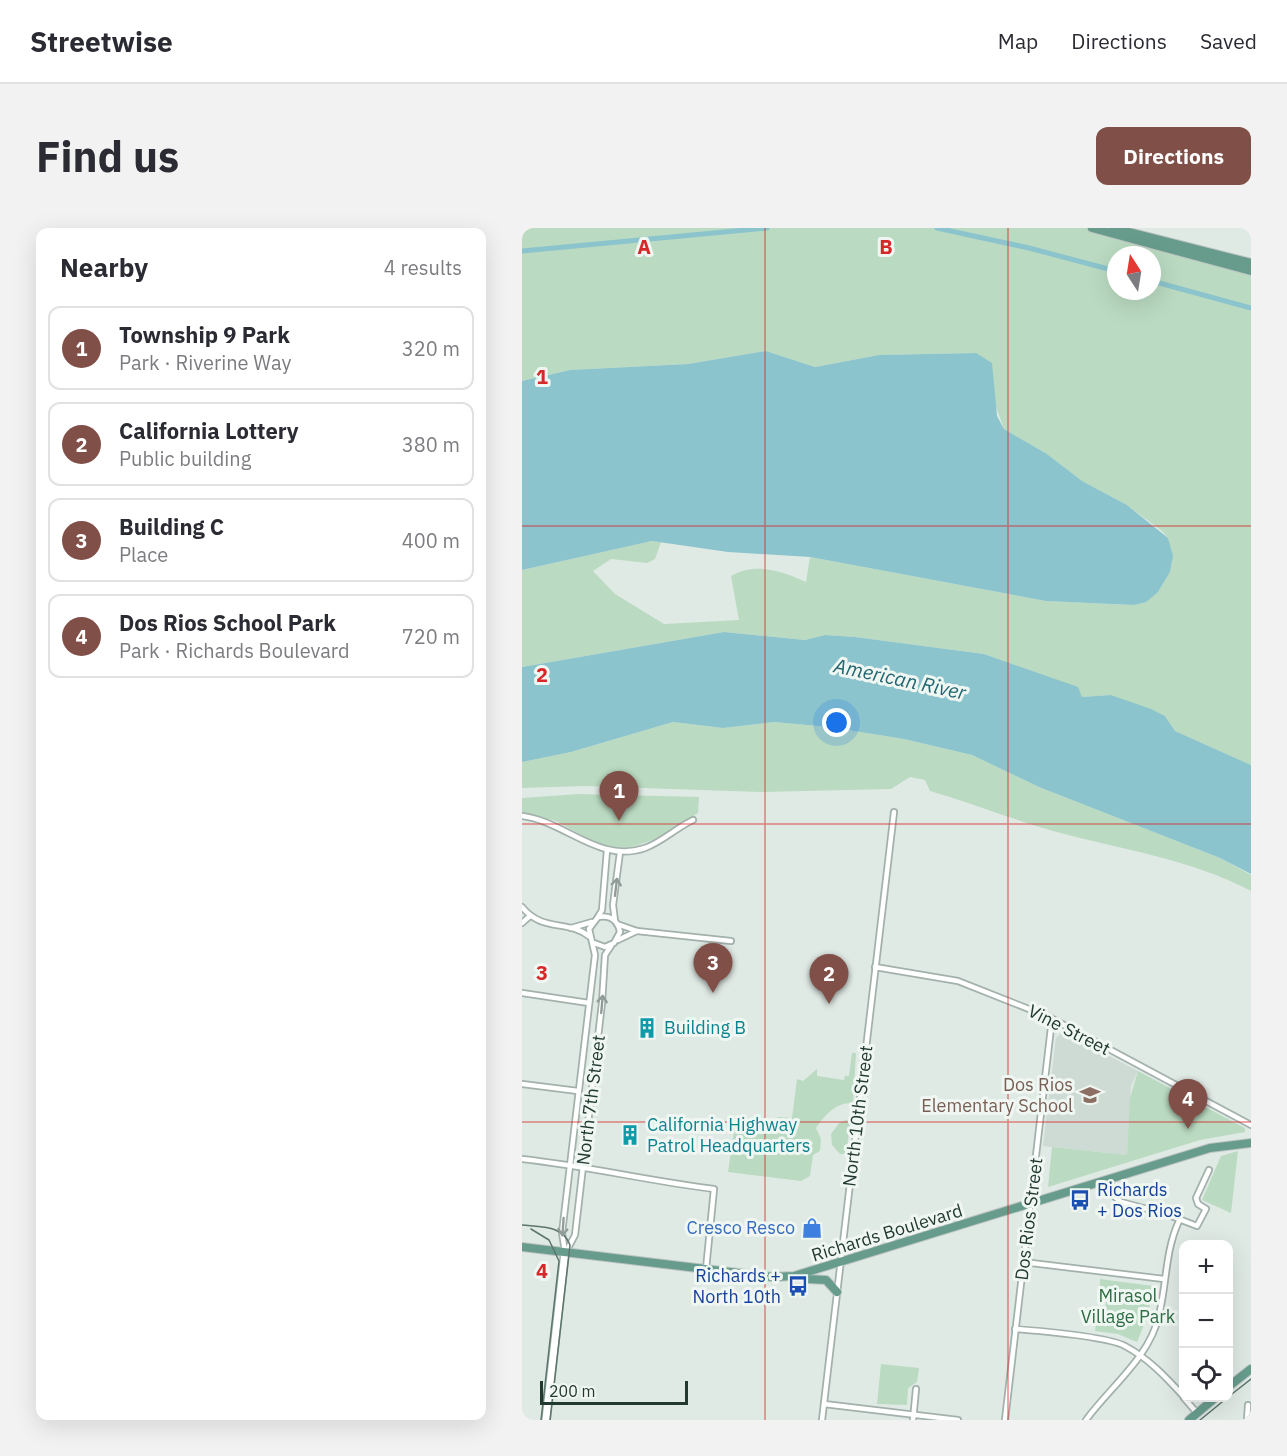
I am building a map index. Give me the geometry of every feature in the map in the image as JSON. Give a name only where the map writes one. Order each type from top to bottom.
[{"type":"main road","points":[[1092,228],[1251,271]]},
{"type":"main road","points":[[1113,228],[1251,263]]},
{"type":"main road","name":"Richards Boulevard","points":[[522,1247],[772,1277],[801,1275],[1214,1146],[1251,1143]]},
{"type":"main road","name":"North 7th Street","points":[[546,1420],[565,1252]]},
{"type":"main road","points":[[801,1275],[807,1279],[826,1280],[837,1292]]},
{"type":"main road","points":[[1233,1383],[1251,1369]]},
{"type":"main road","points":[[1189,1420],[1210,1402]]},
{"type":"street","name":"North 10th Street","points":[[822,1420],[894,812]]},
{"type":"street","points":[[522,816],[552,823],[595,847],[620,852],[650,846],[693,820]]},
{"type":"street","points":[[522,908],[547,925],[571,927],[592,922],[602,910],[607,850]]},
{"type":"street","points":[[617,940],[620,932],[613,905],[620,852]]},
{"type":"street","points":[[522,923],[531,916]]},
{"type":"street","points":[[598,917],[607,916],[637,931],[731,941]]},
{"type":"street","points":[[592,922],[589,929],[590,937],[594,944],[605,947],[637,931]]},
{"type":"street","points":[[571,927],[590,937]]},
{"type":"street","name":"North 7th Street","points":[[565,1252],[562,1233],[594,944]]},
{"type":"street","name":"North 7th Street","points":[[565,1252],[575,1235],[602,1004],[605,955],[611,946]]},
{"type":"street","name":"Vine Street","points":[[876,967],[958,981],[1052,1019],[1251,1125]]},
{"type":"street","points":[[522,993],[589,1003]]},
{"type":"street","name":"Dos Rios Street","points":[[1005,1420],[1052,1019]]},
{"type":"street","points":[[522,1084],[578,1091]]},
{"type":"street","points":[[522,1159],[571,1164],[632,1178],[714,1189],[705,1269]]},
{"type":"street","points":[[1110,1179],[1114,1196],[1121,1202],[1166,1214],[1179,1221],[1197,1226],[1201,1223],[1206,1209],[1198,1204],[1196,1198],[1209,1170]]},
{"type":"street","points":[[1086,1420],[1140,1355],[1159,1316],[1168,1248],[1179,1221]]},
{"type":"street","points":[[1023,1262],[1164,1279]]},
{"type":"street","points":[[1015,1329],[1114,1342],[1140,1355],[1163,1374],[1179,1392]]},
{"type":"street","points":[[913,1418],[916,1389]]},
{"type":"street","points":[[1188,1402],[1197,1413]]},
{"type":"street","points":[[824,1404],[913,1418],[958,1420]]},
{"type":"street","points":[[1246,1420],[1248,1405]]},
{"type":"shaded area","name":"Dos Rios Elementary School","points":[[1063,1032],[1138,1071],[1131,1086],[1127,1155],[1043,1146],[1056,1038]]},
{"type":"green space","points":[[522,228],[1099,228],[1251,272],[1251,765],[1175,731],[1165,716],[1111,695],[1082,697],[1057,680],[984,654],[855,637],[825,635],[805,640],[724,632],[522,667],[522,570],[652,541],[661,542],[655,559],[647,563],[611,559],[593,571],[615,594],[664,624],[739,620],[731,576],[749,569],[759,569],[788,574],[806,582],[810,557],[1046,601],[1134,605],[1158,592],[1170,572],[1172,562],[1168,538],[1162,531],[1127,505],[1082,481],[1047,454],[1004,429],[976,353],[879,355],[815,367],[766,351],[688,364],[570,370],[522,381]]},
{"type":"green space","points":[[673,722],[723,728],[774,722],[829,727],[904,739],[972,755],[1039,787],[1220,858],[1251,875],[1251,891],[1228,880],[1179,863],[1053,831],[930,791],[925,780],[910,777],[891,789],[760,792],[584,786],[522,788],[522,762],[571,752]]},
{"type":"green space","points":[[579,794],[699,797],[698,813],[655,839],[630,848],[601,846],[556,821],[522,812],[522,798]]},
{"type":"green space","points":[[852,1053],[856,1053],[853,1103],[836,1107],[816,1128],[821,1139],[820,1151],[813,1155],[810,1176],[801,1181],[728,1172],[735,1124],[743,1118],[764,1120],[763,1130],[771,1131],[772,1121],[778,1117],[792,1118],[797,1079],[803,1081],[817,1069],[817,1076],[844,1080],[845,1076],[849,1076]]},
{"type":"green space","points":[[1138,1071],[1245,1128],[1245,1132],[1200,1140],[1048,1187],[1052,1147],[1127,1155],[1130,1098]]},
{"type":"green space","points":[[851,1118],[846,1154],[840,1154],[832,1145],[831,1134],[839,1123]]},
{"type":"green space","points":[[1238,1151],[1231,1213],[1202,1200],[1221,1156]]},
{"type":"green space","name":"Mirasol Village Park","points":[[1100,1279],[1153,1286],[1148,1315],[1137,1342],[1118,1334],[1095,1331],[1096,1324],[1106,1306],[1100,1289]]},
{"type":"green space","points":[[881,1364],[919,1368],[917,1382],[908,1388],[907,1405],[877,1404]]},
{"type":"water","points":[[766,351],[815,367],[879,355],[976,353],[992,363],[997,416],[1004,429],[1047,454],[1082,481],[1127,505],[1168,538],[1173,556],[1170,572],[1158,592],[1146,602],[1134,605],[1046,601],[810,557],[728,552],[652,541],[522,570],[522,381],[570,370],[688,364]]},
{"type":"water","name":"American River","points":[[724,632],[805,640],[825,635],[855,637],[984,654],[1078,687],[1082,697],[1111,695],[1151,709],[1165,716],[1175,731],[1251,765],[1251,874],[1220,858],[1039,787],[972,755],[904,739],[829,727],[774,722],[723,728],[673,722],[571,752],[522,762],[522,667]]},
{"type":"waterway","points":[[522,251],[767,228]]},
{"type":"waterway","points":[[937,228],[1029,248],[1107,269]]},
{"type":"waterway","points":[[1161,283],[1251,308]]},
{"type":"tram line","points":[[522,1225],[556,1230],[567,1238],[570,1245],[550,1420]]},
{"type":"tram line","points":[[531,1229],[549,1240],[559,1261],[541,1420]]},
{"type":"tram line","points":[[1233,1393],[1251,1379]]},
{"type":"tram line","points":[[1200,1420],[1222,1402]]},
{"type":"place","name":"Township 9 Park","points":[[619,821]]},
{"type":"place","name":"Building C","points":[[713,993]]},
{"type":"place","name":"California Lottery","points":[[829,1004]]},
{"type":"place","name":"Building B","points":[[647,1028]]},
{"type":"place","name":"Dos Rios Elementary School","points":[[1090,1095]]},
{"type":"place","name":"Dos Rios School Park","points":[[1188,1129]]},
{"type":"place","name":"California Highway Patrol Headquarters","points":[[630,1135]]},
{"type":"place","name":"Richards + Dos Rios","points":[[1080,1200]]},
{"type":"place","name":"Cresco Resco","points":[[812,1228]]},
{"type":"place","name":"Richards + North 10th","points":[[798,1286]]}]
